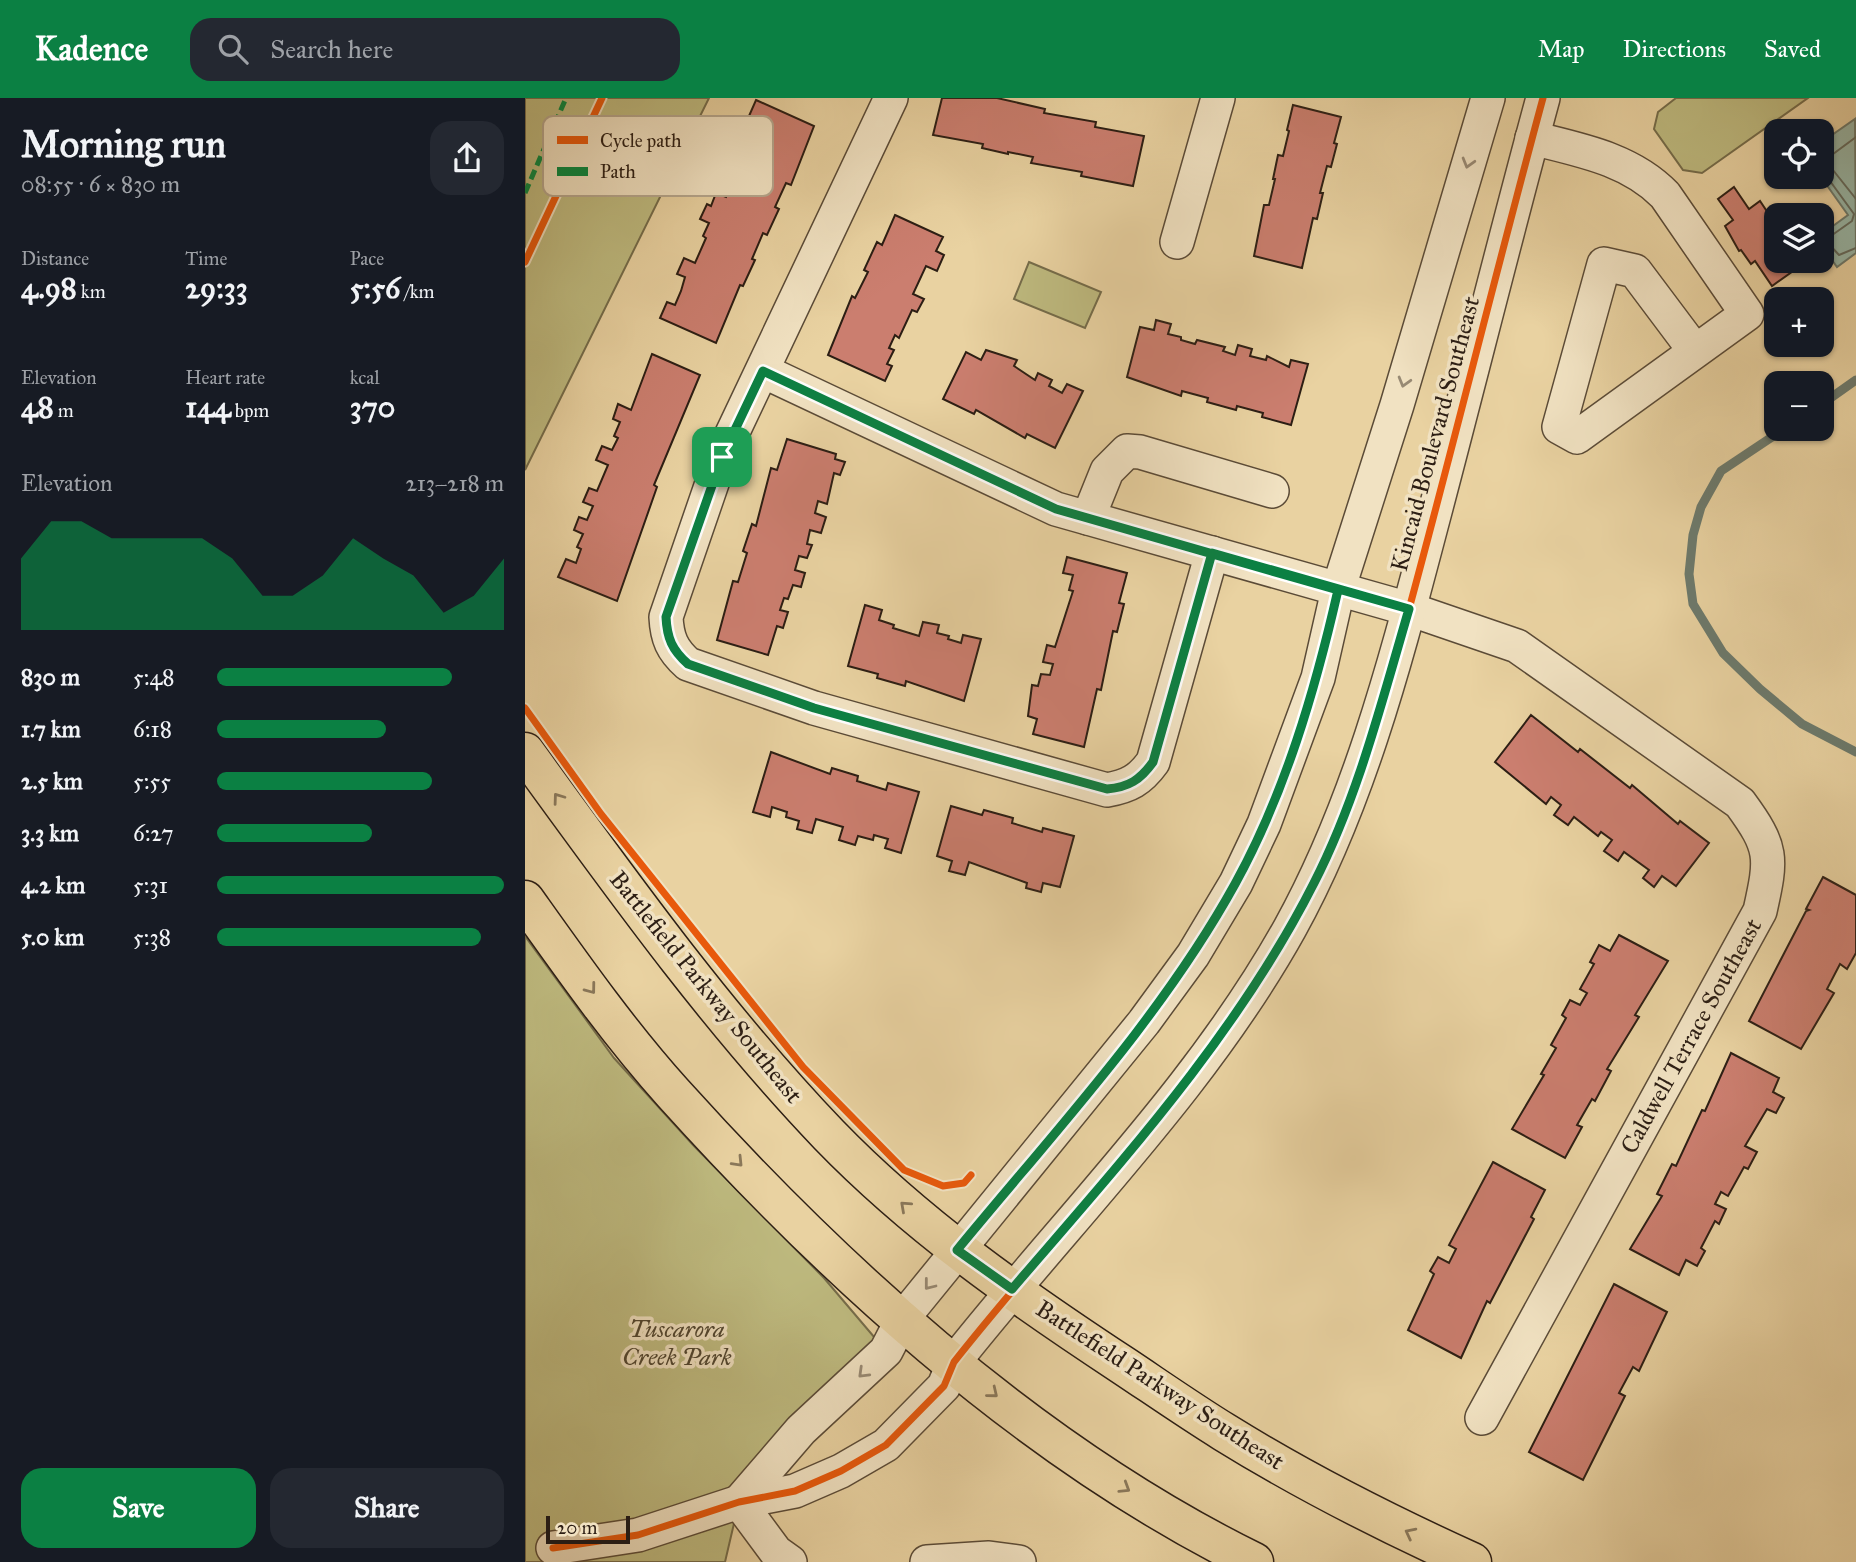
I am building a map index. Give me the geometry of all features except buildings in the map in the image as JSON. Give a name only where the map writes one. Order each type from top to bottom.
[{"type":"main road","name":"Battlefield Parkway Southeast","points":[[525,752],[680,962],[766,1066],[831,1137],[957,1250],[1055,1321],[1225,1433],[1418,1538],[1472,1562]]},
{"type":"main road","points":[[525,900],[672,1092],[801,1226],[954,1362],[1067,1451],[1152,1505],[1254,1562]]},
{"type":"street","points":[[891,98],[722,457],[666,617],[667,634],[675,652],[688,664],[814,708],[1107,789],[1126,787],[1142,777],[1153,762],[1212,553]]},
{"type":"street","points":[[1177,242],[1218,98]]},
{"type":"street","name":"Kincaid Boulevard Southeast","points":[[739,1502],[801,1430],[886,1351],[903,1318],[1144,1022],[1193,955],[1236,883],[1264,824],[1318,678],[1338,590],[1397,405],[1487,98]]},
{"type":"street","name":"Kincaid Boulevard Southeast","points":[[553,1548],[638,1535],[739,1502],[795,1491],[841,1471],[886,1445],[944,1386],[954,1362],[1206,1057],[1263,974],[1315,881],[1352,793],[1409,609],[1543,98]]},
{"type":"street","points":[[1532,138],[1631,168],[1651,181],[1665,195],[1747,314],[1577,437],[1559,426],[1604,264],[1636,271],[1695,351]]},
{"type":"street","name":"Caldwell Terrace Southeast","points":[[763,371],[1056,509],[1409,609],[1517,646],[1740,803],[1763,835],[1769,870],[1760,911],[1482,1418]]},
{"type":"street","points":[[1088,518],[1107,471],[1126,451],[1140,452],[1272,491]]},
{"type":"street","points":[[739,1502],[776,1552],[790,1562]]},
{"type":"street","points":[[927,1562],[989,1558],[1019,1562]]},
{"type":"green space","points":[[525,98],[709,98],[700,116],[543,116],[543,196],[661,196],[525,470]]},
{"type":"green space","points":[[1676,98],[1808,98],[1778,119],[1764,119],[1764,129],[1702,173],[1683,170],[1654,129],[1658,112]]},
{"type":"green space","points":[[1029,262],[1101,292],[1085,328],[1014,299]]},
{"type":"green space","name":"Tuscarora Creek Park","points":[[525,936],[614,1058],[694,1146],[824,1278],[886,1351],[739,1502],[725,1562],[525,1562]]},
{"type":"water","points":[[1855,119],[1856,253],[1837,267],[1834,263],[1834,225],[1848,215],[1830,189],[1834,189],[1834,134]]},
{"type":"waterway","points":[[1834,396],[1856,380]]},
{"type":"waterway","points":[[1766,441],[1721,471],[1701,507],[1693,535],[1689,574],[1693,604],[1723,653],[1760,689],[1802,724],[1856,752]]},
{"type":"marked path","points":[[558,116],[566,98]]},
{"type":"marked path","points":[[525,193],[543,151]]},
{"type":"cycle path","points":[[594,116],[602,98]]},
{"type":"cycle path","points":[[553,1548],[638,1535],[739,1502],[795,1491],[841,1471],[886,1445],[944,1386],[954,1362],[1174,1098],[1255,987],[1315,880],[1337,830],[1374,728],[1419,572],[1543,98]]},
{"type":"cycle path","points":[[525,262],[556,196]]},
{"type":"cycle path","points":[[525,708],[601,814],[803,1067],[904,1170],[943,1186],[964,1183],[971,1175]]},
{"type":"route","points":[[722,457],[666,617],[667,634],[675,652],[688,664],[814,708],[1107,789],[1126,787],[1142,777],[1153,762],[1212,553],[1409,609],[1367,754],[1315,881],[1290,928],[1263,974],[1206,1057],[1012,1289],[957,1250],[1144,1022],[1193,955],[1236,883],[1287,767],[1318,678],[1338,590],[1212,553],[1056,509],[763,371],[722,457]]}]
